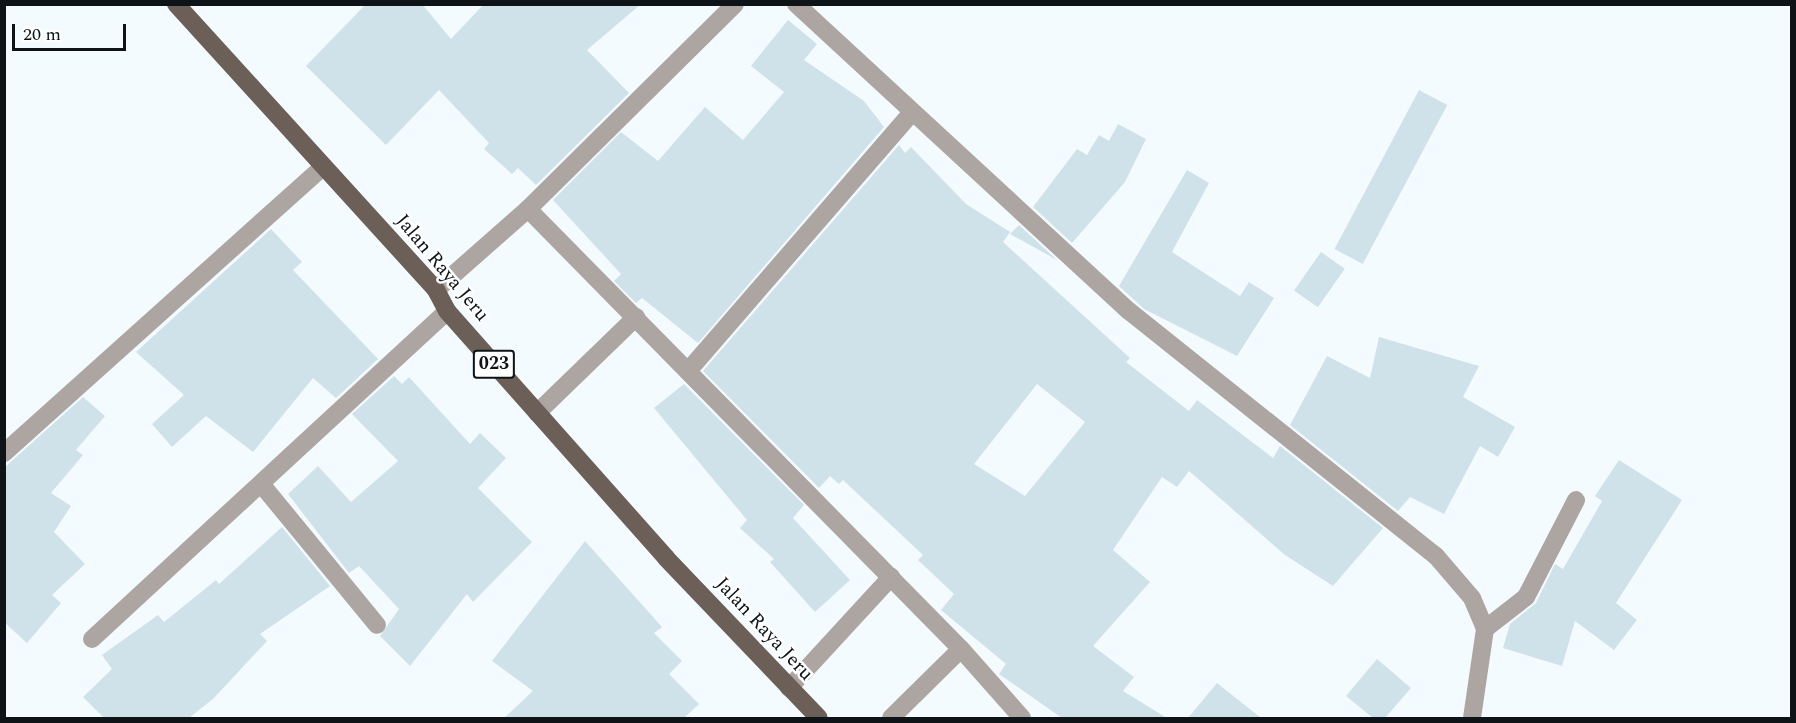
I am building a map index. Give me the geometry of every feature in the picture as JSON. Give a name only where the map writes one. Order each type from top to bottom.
[{"type":"main road","name":"Jalan Raya Jeru","points":[[176,4],[322,168],[436,290],[447,310],[537,412],[819,718]]},
{"type":"street","points":[[436,290],[528,209],[735,4]]},
{"type":"street","points":[[796,4],[1129,311],[1436,556],[1472,598],[1485,629],[1472,718]]},
{"type":"street","points":[[688,371],[912,112]]},
{"type":"street","points":[[4,453],[322,168]]},
{"type":"street","points":[[528,209],[961,649],[1022,718]]},
{"type":"street","points":[[92,639],[262,485],[447,310]]},
{"type":"street","points":[[537,412],[636,317]]},
{"type":"street","points":[[262,485],[377,625]]},
{"type":"street","points":[[1485,629],[1526,597],[1576,500]]},
{"type":"street","points":[[789,688],[891,577]]},
{"type":"street","points":[[891,718],[961,649]]},
{"type":"building","points":[[366,4],[422,4],[451,39],[484,4],[641,4],[587,50],[629,93],[536,185],[518,168],[512,174],[484,149],[489,143],[439,90],[386,145],[306,66]]},
{"type":"building","points":[[788,20],[817,44],[804,60],[864,101],[884,127],[698,343],[642,298],[636,303],[614,281],[621,274],[553,200],[621,132],[658,161],[705,107],[743,140],[784,92],[751,66]]},
{"type":"building","points":[[1419,90],[1447,105],[1363,264],[1334,249]]},
{"type":"building","points":[[1118,124],[1146,139],[1125,182],[1072,243],[1033,207],[1077,149],[1087,155],[1099,135],[1109,141]]},
{"type":"building","points":[[899,145],[905,153],[911,147],[966,204],[1010,232],[1003,242],[1130,358],[1126,362],[1189,411],[1197,400],[1273,458],[1280,446],[1383,528],[1333,586],[1285,555],[1189,471],[1177,487],[1162,477],[1113,550],[1150,582],[1093,646],[1134,677],[1123,691],[1167,718],[1062,718],[999,674],[1006,664],[941,610],[954,594],[918,560],[923,555],[843,480],[839,484],[830,476],[819,488],[703,371]],"holes":[[[1037,384],[1085,422],[1025,496],[974,464]]]},
{"type":"building","points":[[1187,170],[1209,183],[1172,252],[1240,296],[1249,282],[1274,298],[1237,356],[1144,309],[1119,286]]},
{"type":"building","points":[[1019,225],[1057,260],[1010,234]]},
{"type":"building","points":[[271,229],[302,262],[293,270],[378,359],[336,398],[313,378],[253,452],[206,416],[172,447],[152,424],[184,395],[136,352]]},
{"type":"building","points":[[1321,252],[1345,269],[1318,307],[1294,291]]},
{"type":"building","points":[[1379,337],[1479,366],[1463,397],[1515,427],[1498,457],[1480,446],[1444,514],[1410,497],[1398,511],[1290,425],[1327,356],[1370,378]]},
{"type":"building","points":[[394,376],[402,384],[409,377],[470,444],[480,433],[506,458],[478,488],[532,542],[473,602],[467,594],[410,666],[380,636],[399,609],[359,566],[349,573],[288,494],[318,466],[351,502],[398,461],[352,414]]},
{"type":"building","points":[[684,384],[804,505],[793,518],[850,580],[815,612],[770,562],[774,559],[740,528],[747,520],[654,408]]},
{"type":"building","points":[[83,397],[105,416],[76,450],[83,455],[51,493],[71,506],[54,532],[85,564],[52,595],[61,603],[27,643],[4,622],[4,468]]},
{"type":"building","points":[[1619,460],[1682,500],[1616,603],[1637,620],[1614,650],[1575,621],[1562,666],[1503,648],[1510,624],[1536,603],[1555,564],[1563,569],[1602,501],[1595,496]]},
{"type":"building","points":[[282,527],[330,586],[260,634],[267,641],[213,699],[189,718],[104,718],[83,697],[112,669],[102,655],[158,615],[164,622],[216,580],[219,584]]},
{"type":"building","points":[[585,541],[662,627],[654,633],[682,661],[669,674],[699,704],[684,718],[504,718],[533,691],[492,661]]},
{"type":"building","points":[[1377,659],[1411,688],[1385,718],[1373,718],[1346,696]]},
{"type":"building","points":[[1217,683],[1261,718],[1188,718]]}]
